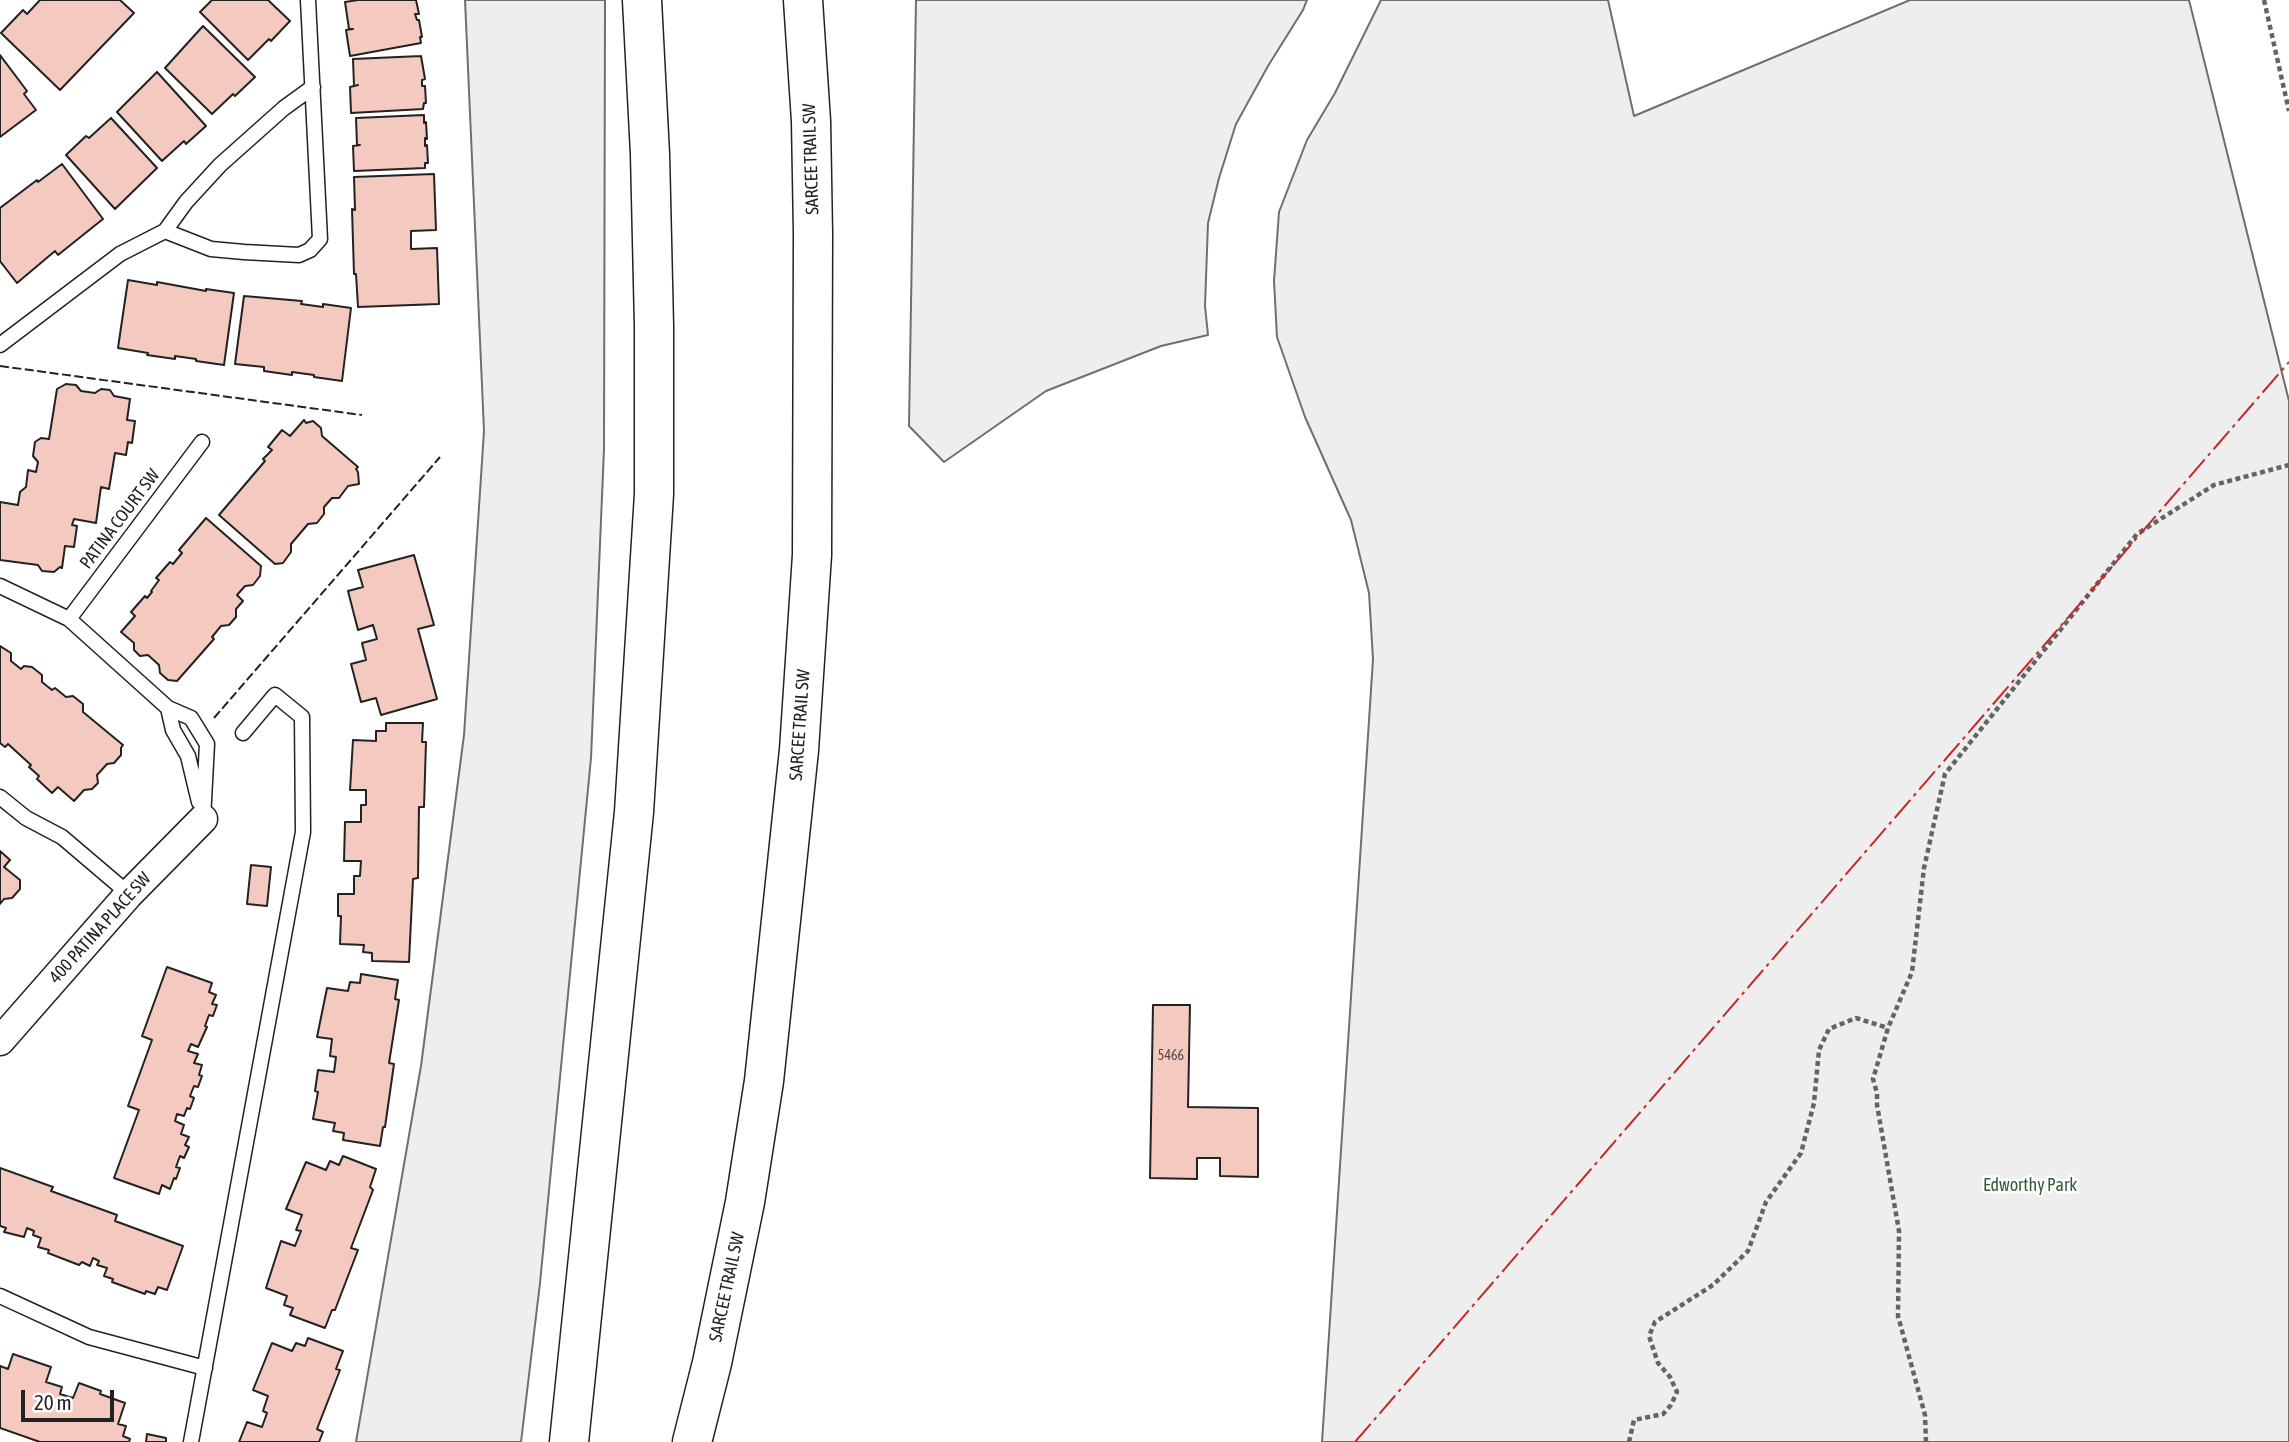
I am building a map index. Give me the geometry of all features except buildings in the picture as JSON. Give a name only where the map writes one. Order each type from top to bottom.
[{"type":"highway","points":[[569,1442],[634,812],[654,494],[650,154],[642,0]]},
{"type":"highway","name":"SARCEE TRAIL SW","points":[[692,1442],[712,1363],[742,1215],[764,1081],[799,750],[812,529],[813,233],[811,121],[803,0]]},
{"type":"street","name":"400 PATINA PLACE SW","points":[[0,1041],[129,894],[203,820]]},
{"type":"lane","points":[[165,231],[211,248],[299,255],[310,250],[320,239],[308,0]]},
{"type":"lane","points":[[0,345],[120,254],[165,231],[186,202],[220,165],[313,86]]},
{"type":"lane","name":"PATINA COURT SW","points":[[69,619],[202,442]]},
{"type":"lane","points":[[0,586],[69,619],[168,708],[191,718],[207,744],[203,820]]},
{"type":"lane","points":[[191,1442],[303,832],[302,716],[275,695],[243,733]]},
{"type":"lane","points":[[168,708],[173,730],[188,756],[203,820]]},
{"type":"lane","points":[[0,797],[26,818],[62,837],[129,894]]},
{"type":"lane","points":[[0,1296],[89,1337],[205,1368]]},
{"type":"path","points":[[2264,0],[2289,111]]},
{"type":"path","points":[[1926,1442],[1926,1415],[1898,1316],[1899,1231],[1873,1079],[1888,1027],[1912,972],[1924,868],[1945,774],[2137,534],[2214,485],[2289,464]]},
{"type":"path","points":[[1629,1442],[1634,1420],[1663,1413],[1671,1405],[1677,1392],[1670,1377],[1658,1363],[1652,1345],[1650,1336],[1655,1322],[1713,1285],[1748,1251],[1766,1202],[1801,1153],[1814,1103],[1819,1051],[1829,1029],[1856,1018],[1888,1027]]},
{"type":"green space","points":[[465,0],[605,0],[604,449],[591,758],[540,1283],[521,1442],[356,1442],[421,1066],[464,735],[484,431]]},
{"type":"green space","points":[[916,0],[1307,0],[1236,124],[1219,178],[1208,223],[1205,306],[1208,335],[1161,346],[1046,391],[944,462],[909,426]]},
{"type":"green space","name":"Edworthy Park","points":[[1381,0],[1608,0],[1634,116],[1910,0],[2189,0],[2289,401],[2289,1442],[1322,1442],[1373,659],[1369,593],[1351,520],[1305,417],[1277,337],[1274,281],[1279,212],[1307,140],[1335,93]]},
{"type":"fence","points":[[0,366],[362,415]]},
{"type":"fence","points":[[214,718],[440,457]]},
{"type":"power","points":[[1355,1442],[2289,362]]}]
